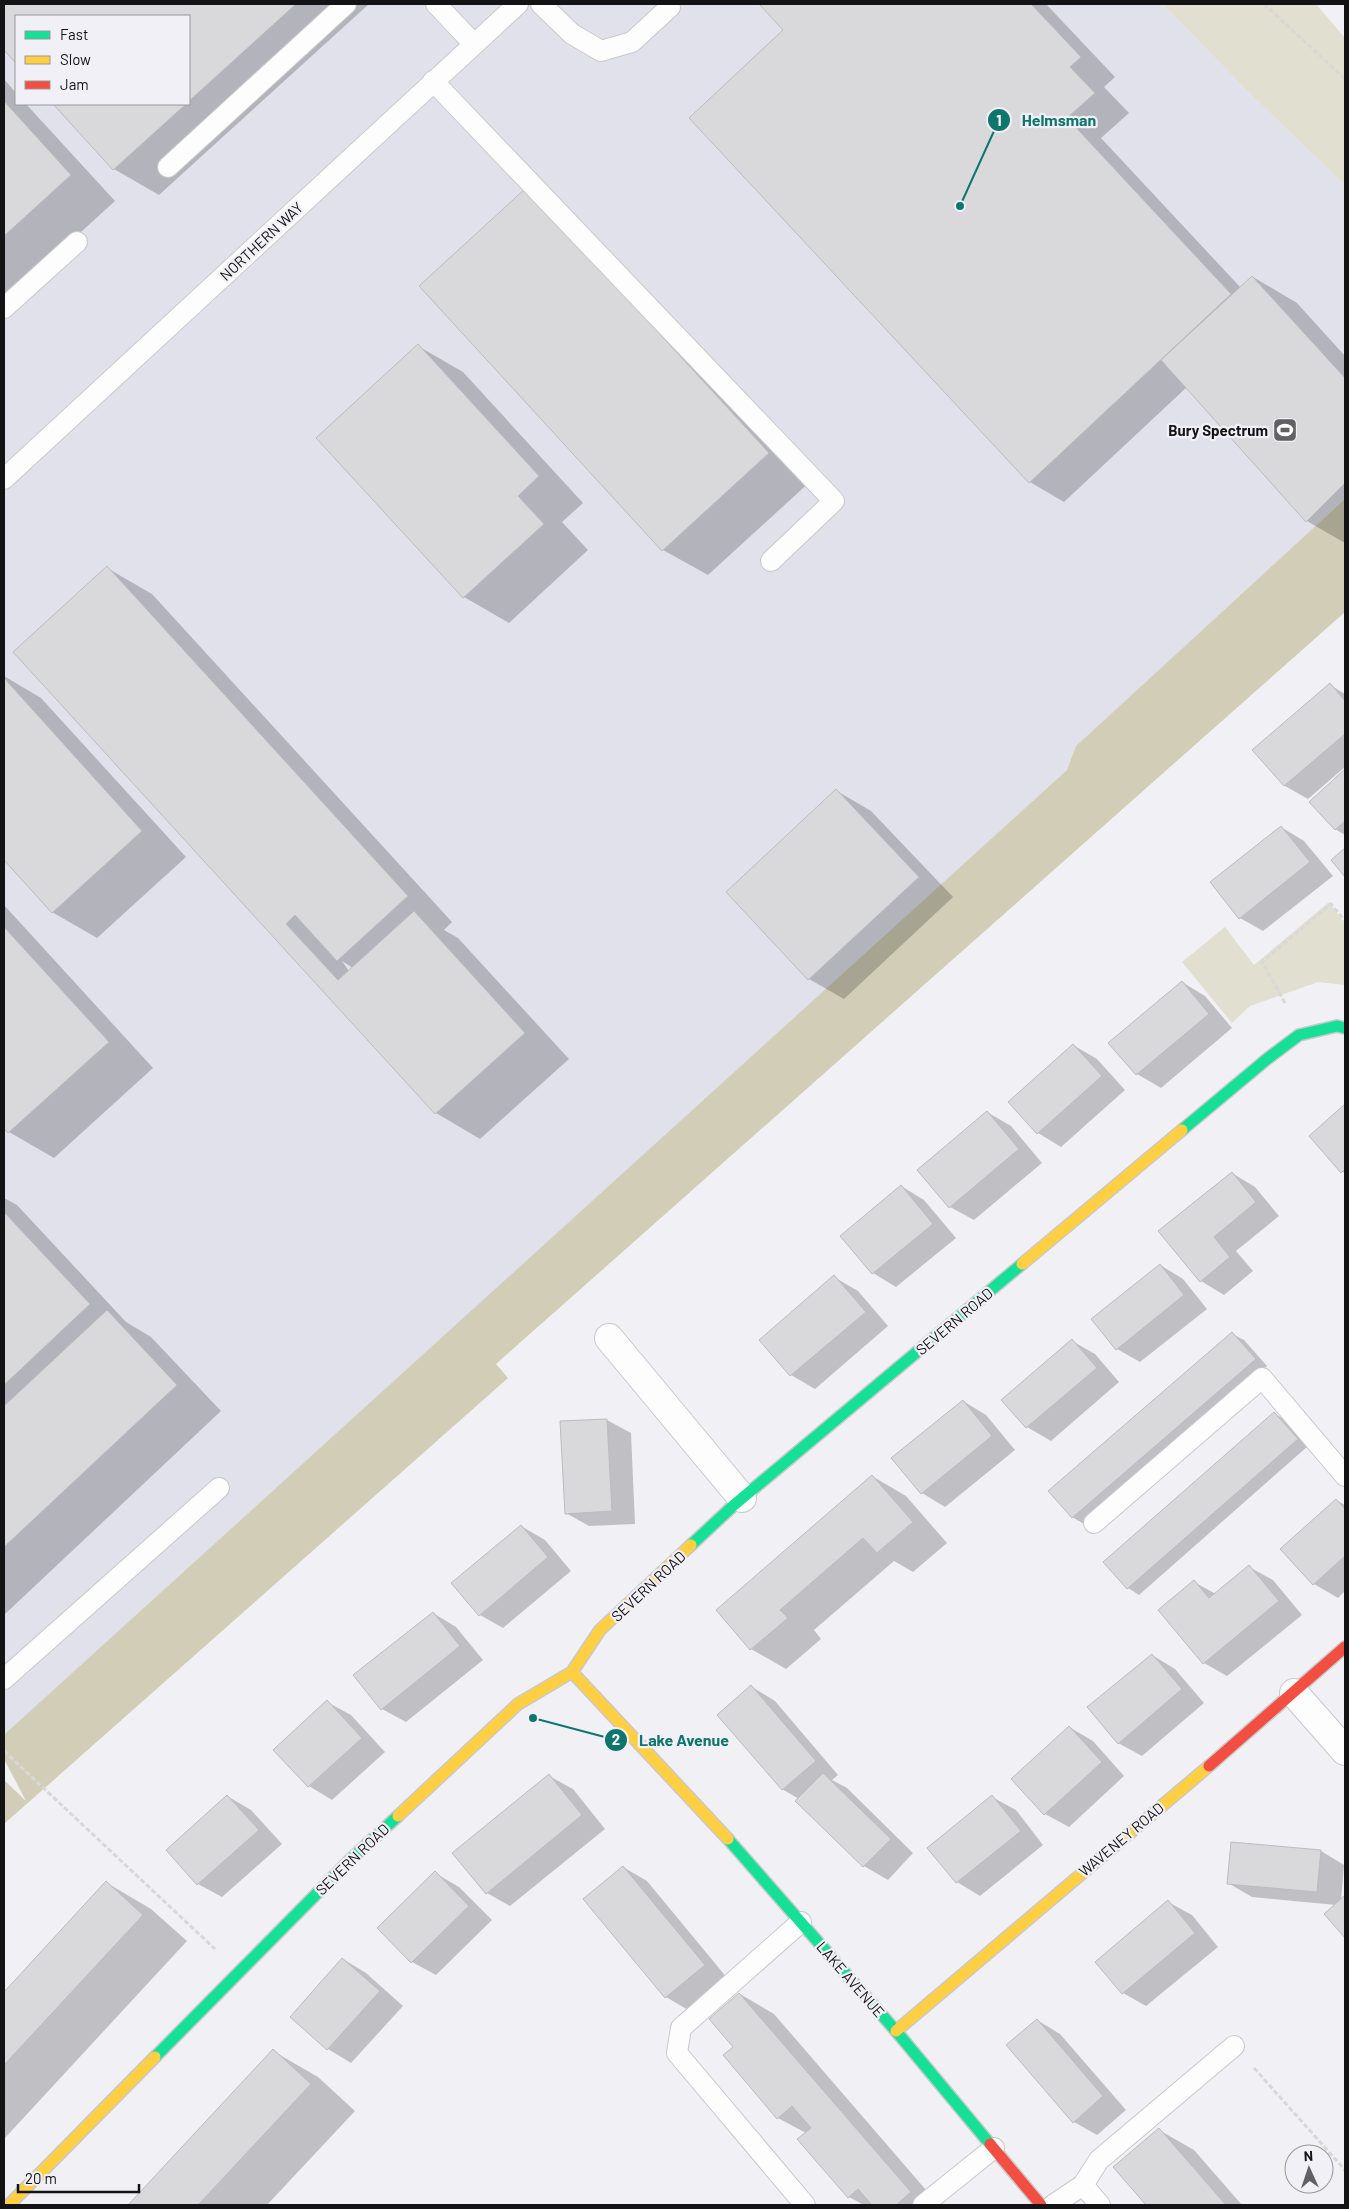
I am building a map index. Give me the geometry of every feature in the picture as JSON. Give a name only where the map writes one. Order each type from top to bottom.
[{"type":"street","name":"SEVERN ROAD","points":[[9,2205],[239,1970],[350,1860],[518,1704],[572,1672],[600,1630],[742,1498],[1267,1059],[1299,1035],[1341,1027]]},
{"type":"street","points":[[609,1338],[742,1498]]},
{"type":"street","name":"WAVENEY ROAD","points":[[896,2031],[1294,1693],[1345,1647]]},
{"type":"street","name":"LAKE AVENUE","points":[[572,1672],[719,1829],[801,1922],[896,2031],[1041,2205]]},
{"type":"street","points":[[1294,1693],[1345,1751]]},
{"type":"lane","points":[[168,167],[346,4]]},
{"type":"lane","points":[[436,4],[474,44]]},
{"type":"lane","name":"NORTHERN WAY","points":[[4,479],[518,4]]},
{"type":"lane","points":[[541,4],[572,34],[601,51],[632,42],[670,7]]},
{"type":"lane","points":[[433,81],[834,501],[771,561]]},
{"type":"lane","points":[[4,308],[77,242]]},
{"type":"lane","points":[[1094,1523],[1262,1378],[1345,1476]]},
{"type":"lane","points":[[4,1679],[220,1488]]},
{"type":"lane","points":[[801,1922],[681,2028],[677,2053],[805,2205]]},
{"type":"lane","points":[[1053,2205],[1082,2185],[1099,2160],[1234,2046]]},
{"type":"lane","points":[[923,2205],[994,2148]]},
{"type":"lane","points":[[1082,2185],[1100,2205]]},
{"type":"path","points":[[1264,4],[1345,79]]},
{"type":"path","points":[[1285,1003],[1262,962],[1331,904],[1345,921]]},
{"type":"path","points":[[4,1751],[239,1970]]},
{"type":"path","points":[[1234,2046],[1345,2170]]},
{"type":"shaded area","points":[[4,4],[1163,4],[1246,90],[1345,185],[1345,499],[1076,746],[1067,770],[4,1736]]},
{"type":"shaded area","points":[[1163,4],[1316,4],[1345,38],[1345,185],[1246,90]]},
{"type":"shaded area","points":[[1345,499],[1345,612],[496,1364],[508,1378],[4,1824],[4,1780],[26,1801],[4,1759],[5,1734],[1067,770],[1076,746]]},
{"type":"shaded area","points":[[1329,902],[1345,924],[1345,985],[1318,982],[1250,1006],[1232,1023],[1182,962],[1225,927],[1254,965]]},
{"type":"building","points":[[4,4],[296,4],[190,100],[190,15],[15,15],[15,62],[4,50]]},
{"type":"building","points":[[759,4],[1031,4],[1081,57],[1070,67],[1095,93],[1067,118],[1231,294],[1029,483],[689,118],[783,30]]},
{"type":"building","points":[[4,101],[71,175],[4,236]]},
{"type":"building","points":[[54,105],[185,105],[113,170]]},
{"type":"building","points":[[526,188],[769,453],[662,551],[419,286]]},
{"type":"building","name":"Bury Spectrum","points":[[1252,276],[1345,378],[1345,483],[1306,522],[1161,360]]},
{"type":"building","points":[[418,344],[539,476],[518,496],[544,524],[463,598],[316,438]]},
{"type":"building","points":[[107,566],[408,896],[337,961],[295,915],[286,924],[338,980],[414,911],[525,1033],[435,1114],[13,652]]},
{"type":"building","points":[[4,678],[142,831],[52,913],[4,860]]},
{"type":"building","points":[[1330,683],[1345,701],[1345,734],[1284,786],[1252,750]]},
{"type":"building","points":[[1345,769],[1345,821],[1335,830],[1309,802]]},
{"type":"building","points":[[836,789],[919,877],[808,980],[726,892]]},
{"type":"building","points":[[1281,826],[1310,862],[1239,919],[1210,882]]},
{"type":"building","points":[[1345,848],[1345,877],[1331,860]]},
{"type":"building","points":[[4,927],[109,1042],[8,1133],[4,1128]]},
{"type":"building","points":[[1182,981],[1209,1014],[1136,1075],[1108,1043]]},
{"type":"building","points":[[1073,1044],[1102,1076],[1037,1134],[1008,1102]]},
{"type":"building","points":[[1345,1104],[1345,1169],[1341,1173],[1309,1136]]},
{"type":"building","points":[[987,1111],[1019,1149],[949,1208],[917,1170]]},
{"type":"building","points":[[1232,1172],[1256,1202],[1214,1237],[1230,1257],[1200,1282],[1158,1231]]},
{"type":"building","points":[[901,1185],[933,1224],[872,1274],[840,1236]]},
{"type":"building","points":[[4,1212],[90,1304],[4,1385]]},
{"type":"building","points":[[1160,1264],[1184,1295],[1116,1350],[1091,1319]]},
{"type":"building","points":[[834,1275],[866,1312],[790,1376],[759,1340]]},
{"type":"building","points":[[107,1310],[177,1385],[4,1547],[4,1406]]},
{"type":"building","points":[[1232,1332],[1256,1359],[1072,1518],[1048,1491]]},
{"type":"building","points":[[1072,1339],[1097,1368],[1026,1428],[1001,1400]]},
{"type":"building","points":[[963,1400],[992,1436],[921,1494],[891,1458]]},
{"type":"building","points":[[1274,1412],[1298,1439],[1127,1589],[1103,1562]]},
{"type":"building","points":[[607,1419],[612,1511],[565,1514],[560,1421]]},
{"type":"building","points":[[872,1475],[913,1522],[877,1553],[863,1538],[780,1610],[788,1618],[750,1650],[716,1610]]},
{"type":"building","points":[[1336,1499],[1345,1509],[1345,1556],[1313,1585],[1280,1549]]},
{"type":"building","points":[[521,1525],[548,1557],[479,1616],[451,1583]]},
{"type":"building","points":[[1249,1565],[1279,1601],[1203,1664],[1158,1610],[1194,1580],[1209,1598]]},
{"type":"building","points":[[433,1612],[460,1646],[381,1710],[353,1675]]},
{"type":"building","points":[[1152,1654],[1182,1689],[1118,1744],[1087,1707]]},
{"type":"building","points":[[751,1685],[816,1761],[782,1790],[717,1715]]},
{"type":"building","points":[[327,1700],[362,1738],[308,1787],[273,1750]]},
{"type":"building","points":[[1069,1726],[1102,1762],[1044,1815],[1011,1779]]},
{"type":"building","points":[[823,1773],[891,1839],[863,1867],[795,1801]]},
{"type":"building","points":[[549,1774],[582,1815],[486,1894],[452,1853]]},
{"type":"building","points":[[227,1795],[259,1830],[197,1885],[166,1850]]},
{"type":"building","points":[[992,1795],[1021,1831],[956,1883],[927,1848]]},
{"type":"building","points":[[1231,1842],[1321,1850],[1317,1892],[1227,1884]]},
{"type":"building","points":[[623,1866],[705,1965],[665,1998],[583,1899]]},
{"type":"building","points":[[435,1871],[469,1906],[411,1963],[377,1928]]},
{"type":"building","points":[[106,1881],[143,1915],[4,2065],[4,1992]]},
{"type":"building","points":[[1345,1895],[1345,1938],[1324,1914]]},
{"type":"building","points":[[1168,1900],[1195,1933],[1122,1994],[1095,1962]]},
{"type":"building","points":[[342,1958],[380,1991],[327,2050],[290,2017]]},
{"type":"building","points":[[739,1993],[911,2192],[896,2205],[872,2205],[858,2189],[848,2198],[797,2139],[811,2128],[792,2106],[777,2119],[723,2055],[733,2047],[709,2019]]},
{"type":"building","points":[[1037,2019],[1103,2096],[1073,2123],[1006,2045]]},
{"type":"building","points":[[273,2049],[311,2084],[198,2205],[128,2205]]},
{"type":"building","points":[[1159,2128],[1226,2205],[1146,2205],[1113,2167]]},
{"type":"traffic: fast","points":[[1182,1130],[1267,1059],[1299,1035],[1337,1026],[1345,1028]]},
{"type":"traffic: fast","points":[[691,1545],[734,1505],[1022,1264]]},
{"type":"traffic: fast","points":[[155,2057],[350,1860],[398,1816]]},
{"type":"traffic: fast","points":[[728,1839],[896,2031],[990,2144]]},
{"type":"traffic: slow","points":[[1022,1264],[1182,1130]]},
{"type":"traffic: slow","points":[[398,1816],[518,1704],[572,1672],[600,1630],[691,1545]]},
{"type":"traffic: slow","points":[[572,1672],[728,1839]]},
{"type":"traffic: slow","points":[[896,2031],[1209,1766]]},
{"type":"traffic: slow","points":[[9,2205],[155,2057]]},
{"type":"traffic: jam","points":[[1209,1766],[1345,1647]]},
{"type":"traffic: jam","points":[[990,2144],[1041,2205]]},
{"type":"place","name":"Helmsman","points":[[960,206]]},
{"type":"place","name":"Bury Spectrum","points":[[1285,430]]},
{"type":"place","name":"Lake Avenue","points":[[533,1718]]}]
